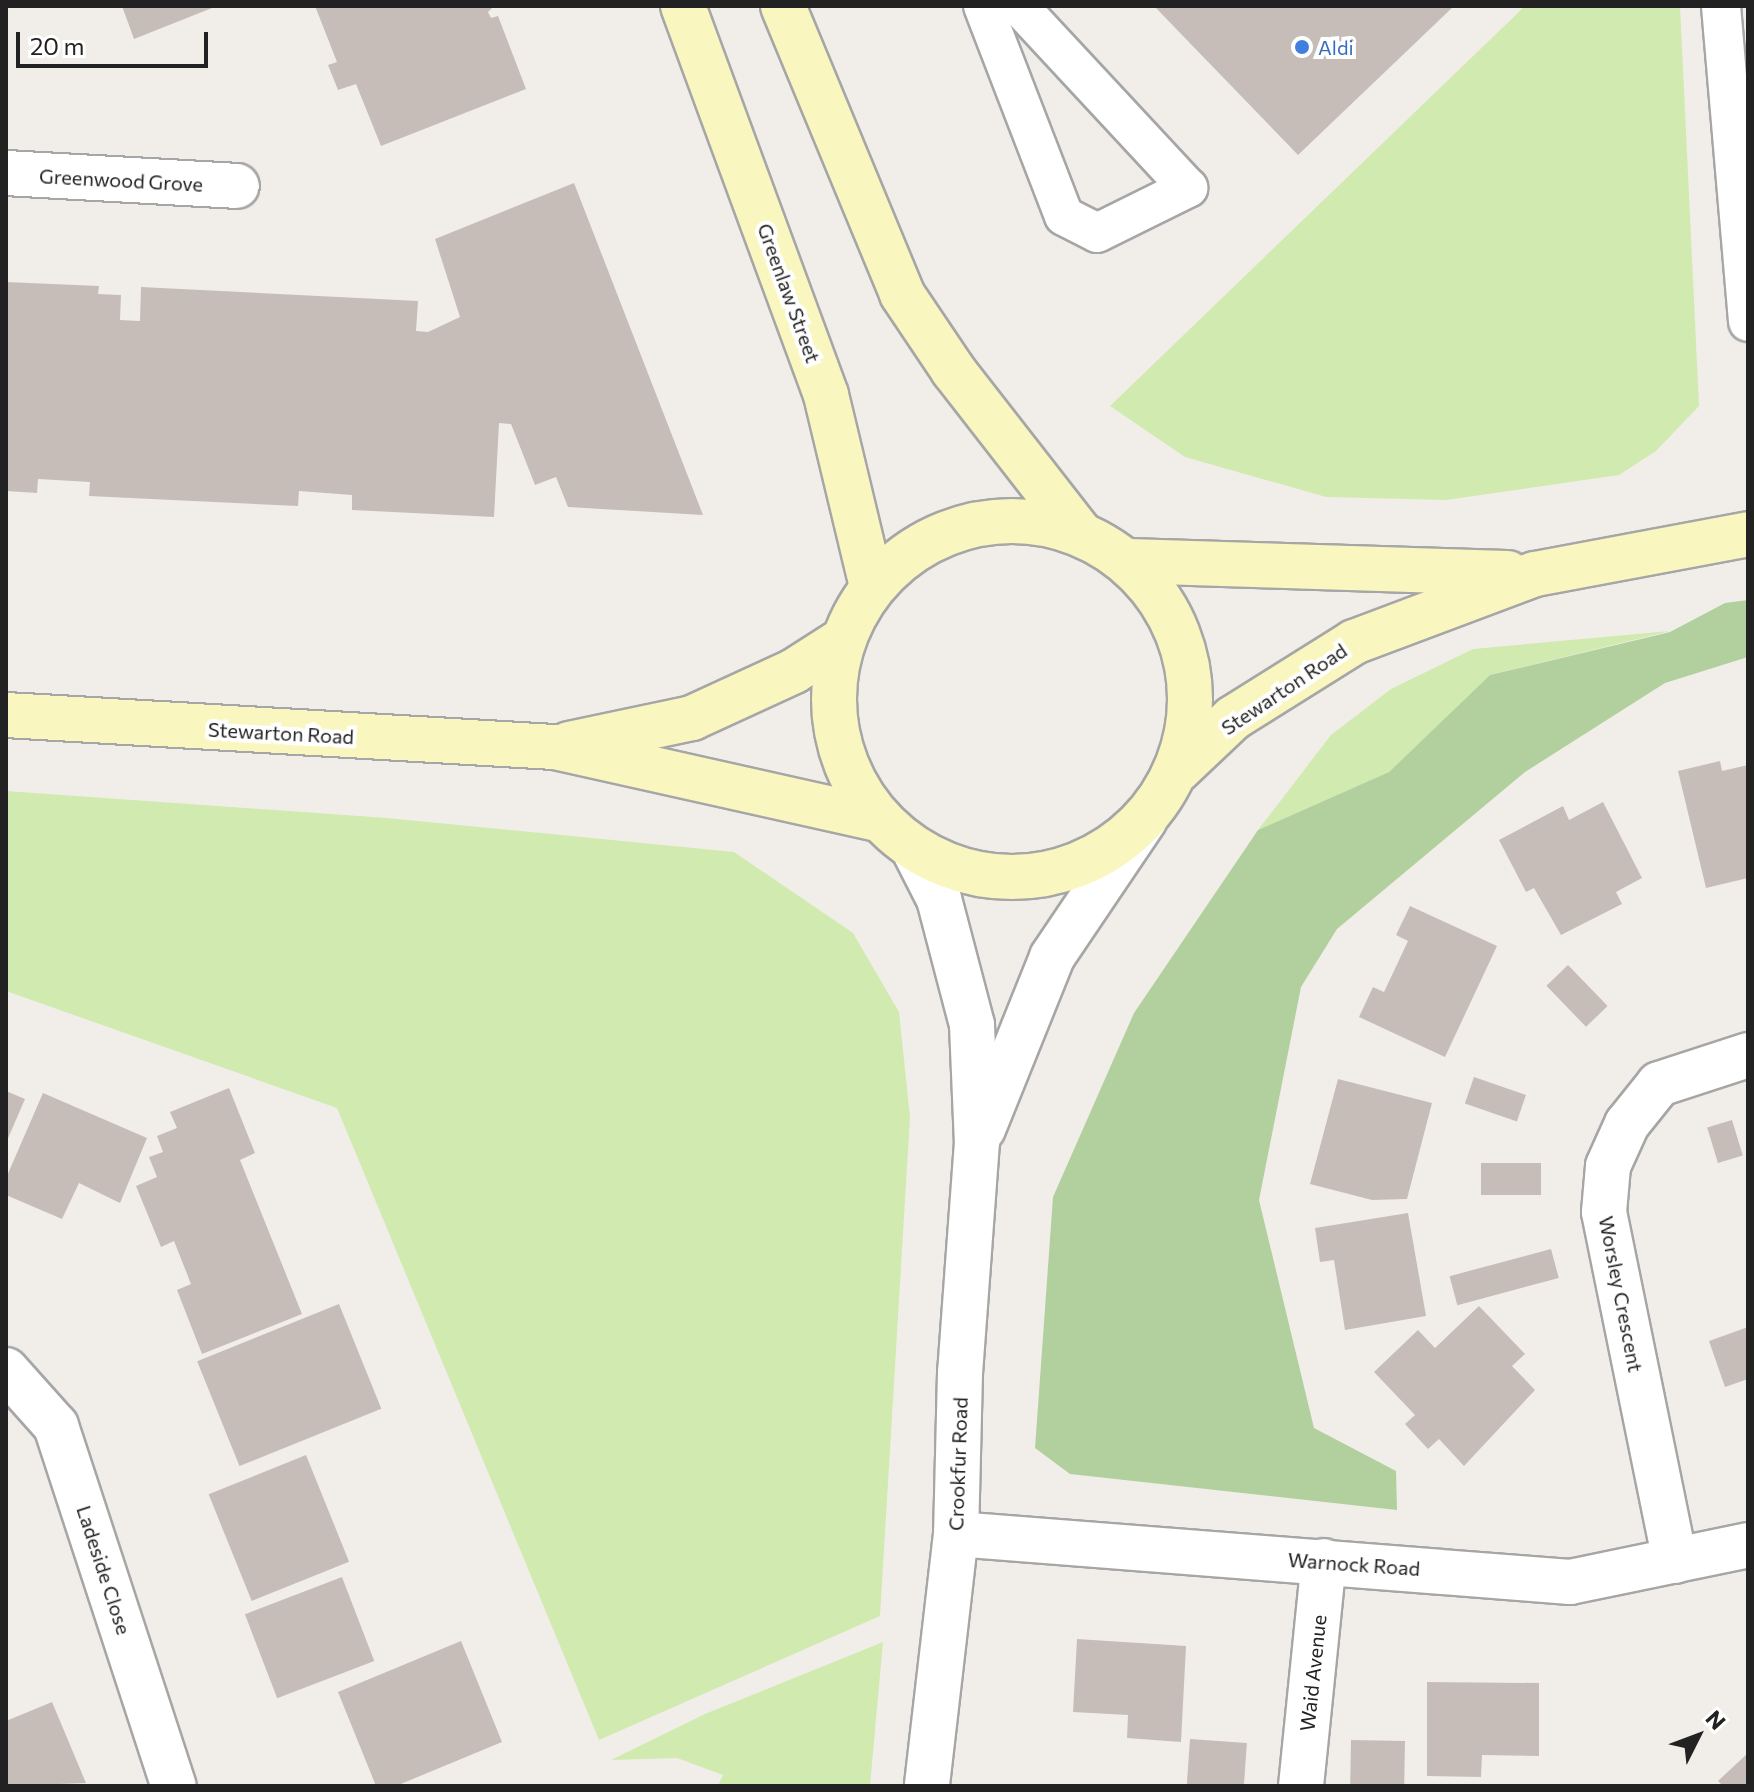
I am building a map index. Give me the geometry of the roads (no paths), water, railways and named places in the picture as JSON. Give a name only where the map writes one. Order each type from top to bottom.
[{"type":"main road","name":"Greenlaw Street","points":[[683,6],[826,395],[872,587]]},
{"type":"main road","points":[[783,6],[902,294],[953,370],[1079,532]]},
{"type":"main road","points":[[897,834],[853,781],[837,734],[833,687],[844,639],[872,587],[914,548],[966,525],[1023,520],[1079,532],[1127,561],[1165,605],[1186,657],[1191,714],[1178,770]]},
{"type":"main road","name":"Stewarton Road","points":[[6,715],[555,747],[897,834],[959,870],[1009,878],[1060,871],[1107,851],[1145,819],[1178,770],[1233,718],[1354,642],[1535,574],[1748,534]]},
{"type":"main road","name":"Stewarton Road","points":[[1127,561],[1311,571],[1535,574]]},
{"type":"main road","name":"Stewarton Road","points":[[555,747],[692,718],[794,671],[844,639]]},
{"type":"street","name":"Greenwood Grove","points":[[6,173],[237,186]]},
{"type":"street","name":"Crookfur Road","points":[[977,1142],[1052,957],[1145,819]]},
{"type":"street","name":"Crookfur Road","points":[[897,834],[939,899],[962,982],[972,1025],[977,1142],[960,1373],[956,1534],[927,1786]]},
{"type":"street","name":"Worsley Crescent","points":[[1675,1561],[1604,1212],[1608,1166],[1627,1124],[1659,1084],[1748,1055]]},
{"type":"street","name":"Ladeside Close","points":[[6,1370],[56,1426],[174,1786]]},
{"type":"street","name":"Warnock Road","points":[[956,1534],[1570,1582],[1748,1545]]},
{"type":"street","name":"Waid Avenue","points":[[1301,1786],[1324,1561]]},
{"type":"lane","points":[[983,6],[1064,216],[1097,233],[1188,188],[1019,6]]},
{"type":"lane","points":[[1721,6],[1748,322]]},
{"type":"place","name":"Aldi","points":[[1302,47]]}]
